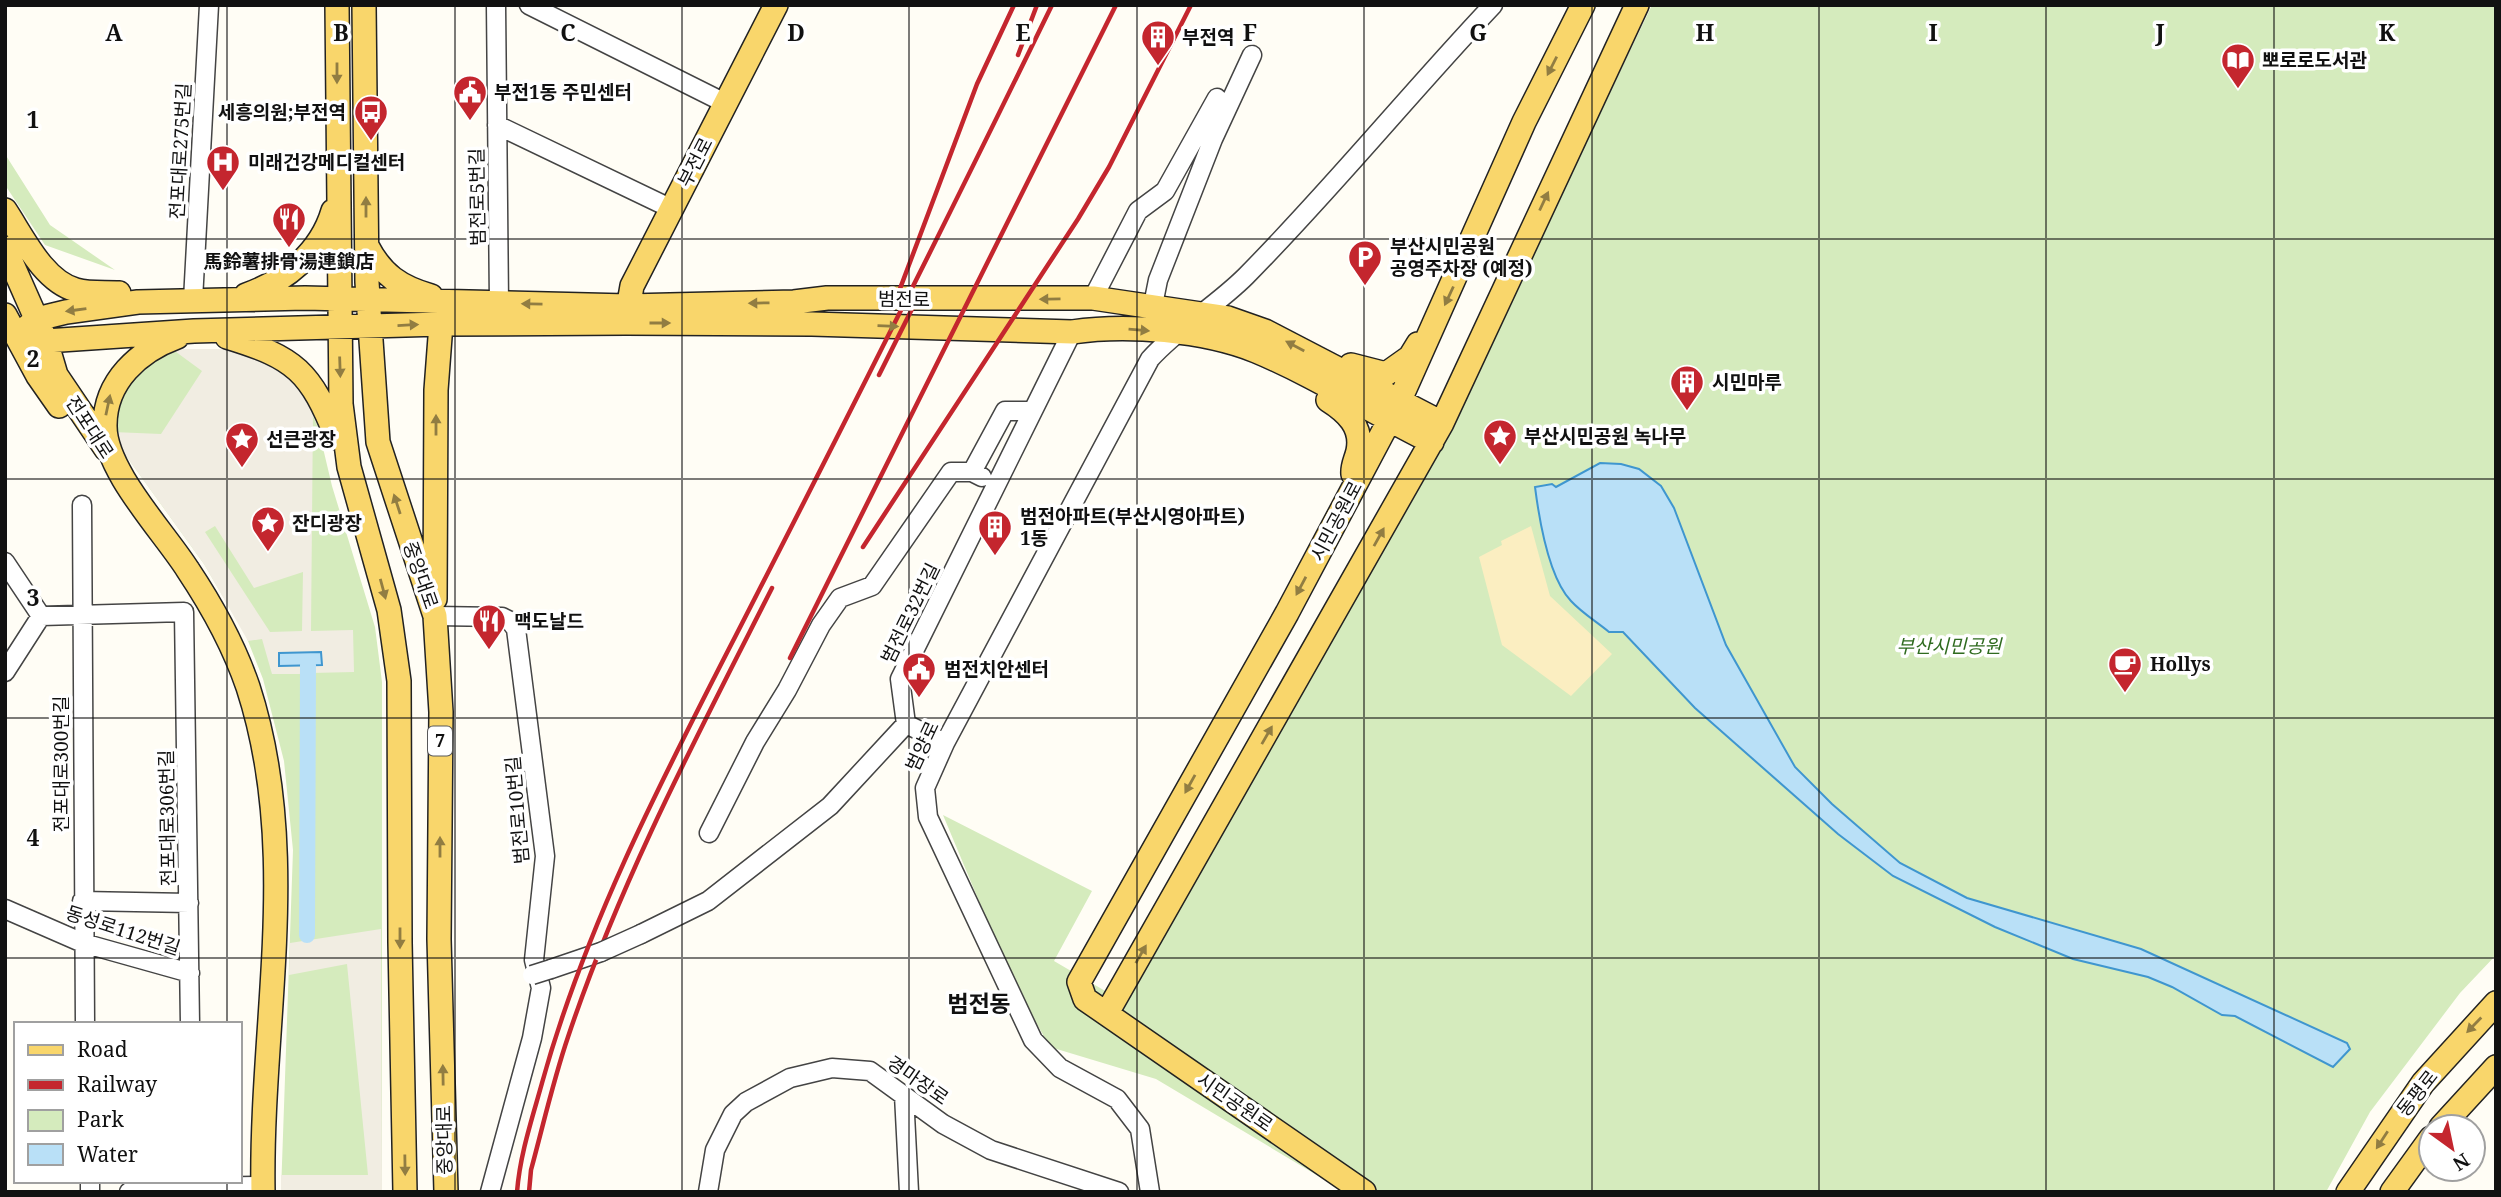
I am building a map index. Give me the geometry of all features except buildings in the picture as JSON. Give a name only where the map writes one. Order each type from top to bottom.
[{"type":"main road","name":"중앙대로","points":[[337,5],[341,404],[349,467],[389,610],[399,681],[405,1192]]},
{"type":"main road","name":"중앙대로","points":[[364,5],[366,245],[378,442],[435,616],[441,712],[439,939],[446,1192]]},
{"type":"main road","name":"부전로","points":[[627,314],[632,286],[776,5]]},
{"type":"main road","name":"시민공원로","points":[[1364,1192],[1085,999],[1079,982],[1394,411],[1524,122],[1583,5]]},
{"type":"main road","points":[[1107,1013],[1437,433],[1637,5]]},
{"type":"main road","points":[[231,300],[278,281],[310,253],[327,230],[337,194]]},
{"type":"main road","points":[[5,210],[43,266],[58,282],[75,290],[119,293],[138,302]]},
{"type":"main road","points":[[366,245],[388,276],[405,288],[457,304]]},
{"type":"main road","name":"전포대로","points":[[5,248],[46,341],[56,375],[118,470]]},
{"type":"main road","name":"범전로","points":[[340,328],[627,314],[827,298],[1093,298],[1228,318],[1265,331],[1330,365],[1394,411]]},
{"type":"main road","points":[[11,339],[37,319],[138,302],[339,299]]},
{"type":"main road","name":"범전로","points":[[339,299],[499,304],[812,324],[1072,332],[1104,328],[1173,334],[1214,340],[1255,351],[1310,379],[1394,411],[1437,433]]},
{"type":"main road","name":"전포대로","points":[[5,315],[11,339],[87,446],[118,470]]},
{"type":"main road","points":[[435,616],[436,390],[441,324]]},
{"type":"main road","points":[[1330,365],[1352,366],[1386,374],[1410,357],[1434,327]]},
{"type":"main road","points":[[11,339],[46,341],[201,331],[340,328]]},
{"type":"main road","points":[[263,1189],[278,858],[274,793],[248,687],[229,641],[207,599],[118,470],[105,427],[112,389],[125,370],[145,353],[201,331],[289,360],[320,396],[349,467]]},
{"type":"main road","points":[[1310,379],[1323,396],[1347,413],[1357,429],[1359,448],[1353,468],[1353,489]]},
{"type":"main road","name":"동평로","points":[[2348,1192],[2390,1127],[2423,1083],[2496,1003]]},
{"type":"main road","name":"동평로","points":[[2455,1113],[2494,1073]]},
{"type":"main road","name":"동평로","points":[[2392,1192],[2417,1157]]},
{"type":"street","name":"전포대로275번길","points":[[193,300],[209,5]]},
{"type":"street","name":"범전로5번길","points":[[496,5],[499,304]]},
{"type":"street","points":[[529,5],[725,103]]},
{"type":"street","points":[[1201,314],[1243,279],[1333,186],[1412,91],[1493,5]]},
{"type":"street","points":[[1153,305],[1158,280],[1208,152],[1252,55]]},
{"type":"street","points":[[1093,298],[1138,211],[1165,191],[1217,98]]},
{"type":"street","points":[[497,125],[671,209]]},
{"type":"street","name":"범양로","points":[[1150,1192],[1140,1129],[1116,1098],[1060,1068],[1033,1040],[928,817],[925,788],[945,743],[1150,359],[1173,334],[1201,314]]},
{"type":"street","name":"범전로32번길","points":[[906,724],[901,679],[1072,332]]},
{"type":"street","points":[[972,472],[1005,411],[1032,411]]},
{"type":"street","points":[[709,833],[755,742],[787,690],[821,625],[840,598],[872,586],[951,472],[972,472],[996,484]]},
{"type":"street","name":"전포대로300번길","points":[[82,505],[82,901],[85,1022]]},
{"type":"street","points":[[7,564],[41,616]]},
{"type":"street","points":[[41,616],[184,612],[207,599]]},
{"type":"street","name":"전포대로306번길","points":[[184,612],[190,1022]]},
{"type":"street","points":[[5,672],[41,616]]},
{"type":"street","name":"범전로10번길","points":[[435,616],[502,617],[510,621],[516,629],[545,856],[534,960],[541,988],[532,1038],[490,1192]]},
{"type":"street","points":[[532,975],[601,952],[708,901],[830,806],[906,724],[945,743]]},
{"type":"street","points":[[82,901],[190,903]]},
{"type":"street","name":"동성로112번길","points":[[5,909],[83,943],[190,973]]},
{"type":"street","name":"경마장로","points":[[708,1192],[715,1150],[733,1114],[746,1102],[765,1090],[810,1071],[852,1068],[870,1071],[943,1124],[991,1150],[1119,1192]]},
{"type":"street","points":[[904,1095],[909,1192]]},
{"type":"street","points":[[129,1192],[188,1184],[263,1189]]},
{"type":"green space","name":"부산시민공원","points":[[1652,5],[2496,5],[2496,955],[2460,993],[2370,1112],[2326,1192],[1345,1192],[1156,1079],[1050,1047],[1012,980],[943,815],[1092,891],[1054,961],[1124,1002],[1423,482]]},
{"type":"green space","points":[[5,154],[50,225],[115,270],[45,245],[5,185]]},
{"type":"green space","points":[[172,349],[226,349],[302,392],[318,427],[332,486],[375,627],[382,682],[382,1192],[281,1192],[293,850],[284,761],[263,679],[246,636],[204,564],[119,446],[115,416],[124,381]]},
{"type":"sand","points":[[1531,526],[1550,596],[1612,654],[1571,696],[1502,645],[1479,557],[1502,545],[1501,541]]},
{"type":"shaded area","points":[[172,349],[226,349],[245,352],[292,379],[310,404],[313,411],[311,631],[353,630],[354,672],[311,673],[311,665],[322,665],[321,652],[279,653],[279,666],[305,665],[305,674],[272,674],[262,639],[248,641],[204,564],[119,446],[113,432],[161,434],[202,371]],"holes":[[[215,526],[254,588],[303,572],[302,631],[270,632],[205,532]]]},
{"type":"shaded area","points":[[381,929],[382,1192],[281,1192],[281,1175],[368,1175],[347,964],[289,975],[290,943]]},
{"type":"water","points":[[1600,463],[1621,464],[1639,469],[1661,486],[1674,508],[1726,645],[1795,767],[1832,804],[1900,863],[1967,898],[2141,949],[2347,1043],[2350,1049],[2333,1067],[2235,1016],[2222,1015],[2148,977],[2073,959],[1995,927],[1893,876],[1838,834],[1695,708],[1623,632],[1609,632],[1575,605],[1563,591],[1546,547],[1535,487],[1552,484],[1556,487]]},
{"type":"water","points":[[321,652],[322,665],[279,666],[279,653]]},
{"type":"waterway","points":[[307,935],[308,665]]},
{"type":"railway","points":[[898,294],[977,84],[1014,5]]},
{"type":"railway","points":[[1018,55],[1037,5]]},
{"type":"railway","points":[[517,1192],[527,1137],[561,1020],[609,896],[636,836],[1052,5]]},
{"type":"railway","points":[[790,658],[1116,5]]},
{"type":"railway","points":[[863,547],[1078,219],[1109,167],[1191,5]]},
{"type":"railway","points":[[879,375],[912,309]]},
{"type":"railway","points":[[529,1192],[531,1170],[563,1054],[611,922],[662,809],[772,588]]},
{"type":"place","name":"부전역","points":[[1158,67]]},
{"type":"place","name":"뽀로로도서관","points":[[2238,90]]},
{"type":"place","name":"부전1동 주민센터","points":[[470,122]]},
{"type":"place","name":"세흥의원;부전역","points":[[371,142]]},
{"type":"place","name":"미래건강메디컬센터","points":[[223,192]]},
{"type":"place","name":"馬鈴薯排骨湯連鎖店","points":[[289,249]]},
{"type":"place","name":"부산시민공원 공영주차장 (예정)","points":[[1365,287]]},
{"type":"place","name":"시민마루","points":[[1687,412]]},
{"type":"place","name":"부산시민공원 녹나무","points":[[1500,466]]},
{"type":"place","name":"선큰광장","points":[[242,469]]},
{"type":"place","name":"잔디광장","points":[[268,553]]},
{"type":"place","name":"범전아파트(부산시영아파트) 1동","points":[[995,557]]},
{"type":"place","name":"맥도날드","points":[[489,651]]},
{"type":"place","name":"Hollys","points":[[2125,694]]},
{"type":"place","name":"범전치안센터","points":[[919,699]]},
{"type":"district","name":"범전동","points":[[979,1004]]}]
